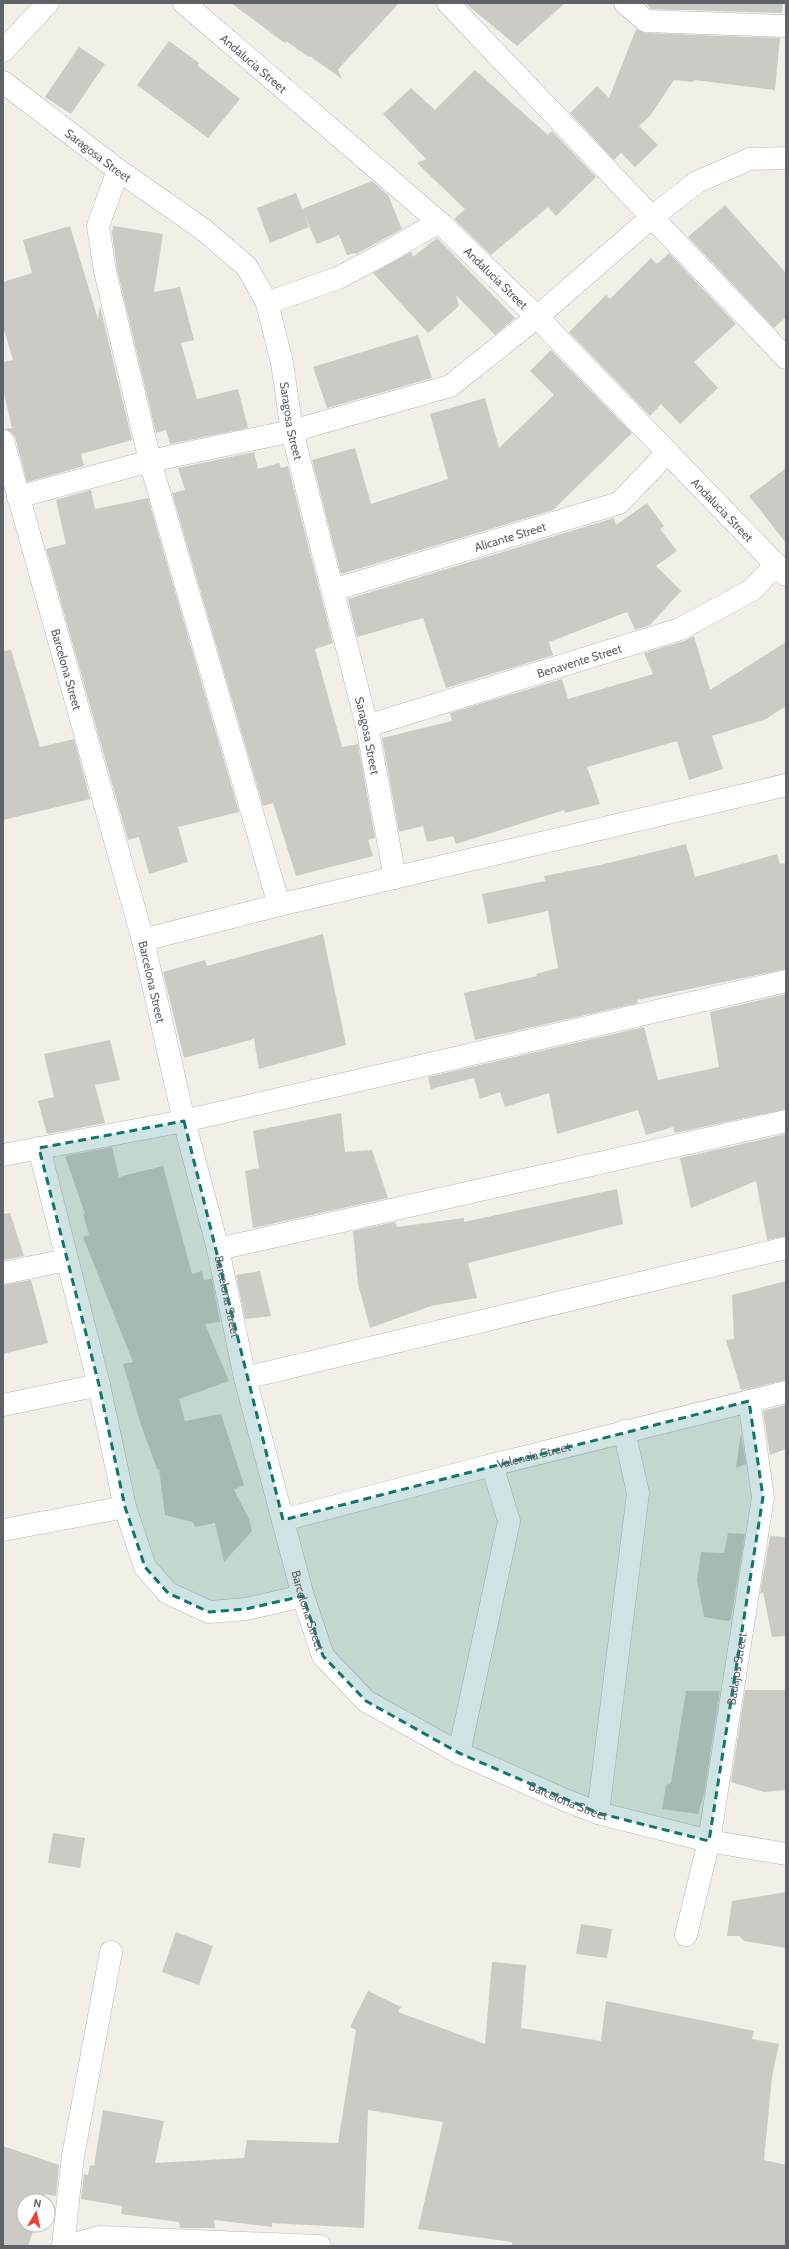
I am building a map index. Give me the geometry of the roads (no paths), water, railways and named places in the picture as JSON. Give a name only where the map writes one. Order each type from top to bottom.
[{"type":"street","points":[[3,51],[48,3]]},
{"type":"street","name":"Andalucia Street","points":[[184,3],[439,222],[537,317],[781,569]]},
{"type":"street","points":[[448,3],[786,358]]},
{"type":"street","points":[[625,3],[646,20],[786,26]]},
{"type":"street","name":"Saragosa Street","points":[[3,82],[118,170],[204,230],[247,267],[267,303],[282,364],[292,431],[367,726],[395,878]]},
{"type":"street","points":[[18,497],[150,461],[292,431],[450,386],[537,317],[652,217],[697,182],[750,159],[786,158]]},
{"type":"street","points":[[118,170],[98,226],[105,272],[150,461],[279,905]]},
{"type":"street","points":[[267,303],[338,278],[439,222]]},
{"type":"street","name":"Barcelona Street","points":[[3,441],[143,940],[184,1121],[218,1249],[245,1378],[303,1596],[323,1656],[366,1701],[459,1753],[598,1813],[709,1841],[786,1854]]},
{"type":"street","name":"Alicante Street","points":[[333,590],[619,503],[668,452]]},
{"type":"street","name":"Benavente Street","points":[[367,726],[680,629],[752,590],[781,569]]},
{"type":"street","points":[[143,940],[279,905],[786,785]]},
{"type":"street","points":[[3,1155],[184,1121],[786,981]]},
{"type":"street","points":[[218,1249],[786,1121]]},
{"type":"street","points":[[39,1148],[99,1385],[126,1507],[145,1567],[168,1593],[209,1612],[246,1609],[303,1596]]},
{"type":"street","points":[[245,1378],[786,1248]]},
{"type":"street","points":[[3,1273],[67,1260]]},
{"type":"street","points":[[3,1405],[99,1385]]},
{"type":"street","name":"Valencia Street","points":[[282,1520],[492,1465],[786,1392]]},
{"type":"street","name":"Badajos Street","points":[[686,1935],[709,1841],[763,1498],[749,1401]]},
{"type":"street","points":[[598,1813],[638,1493],[624,1432]]},
{"type":"street","points":[[459,1753],[509,1520],[492,1465]]},
{"type":"street","points":[[3,1530],[126,1507]]},
{"type":"street","points":[[63,2246],[73,2156],[111,1952]]},
{"type":"street","points":[[67,2246],[100,2237],[320,2246]]}]
